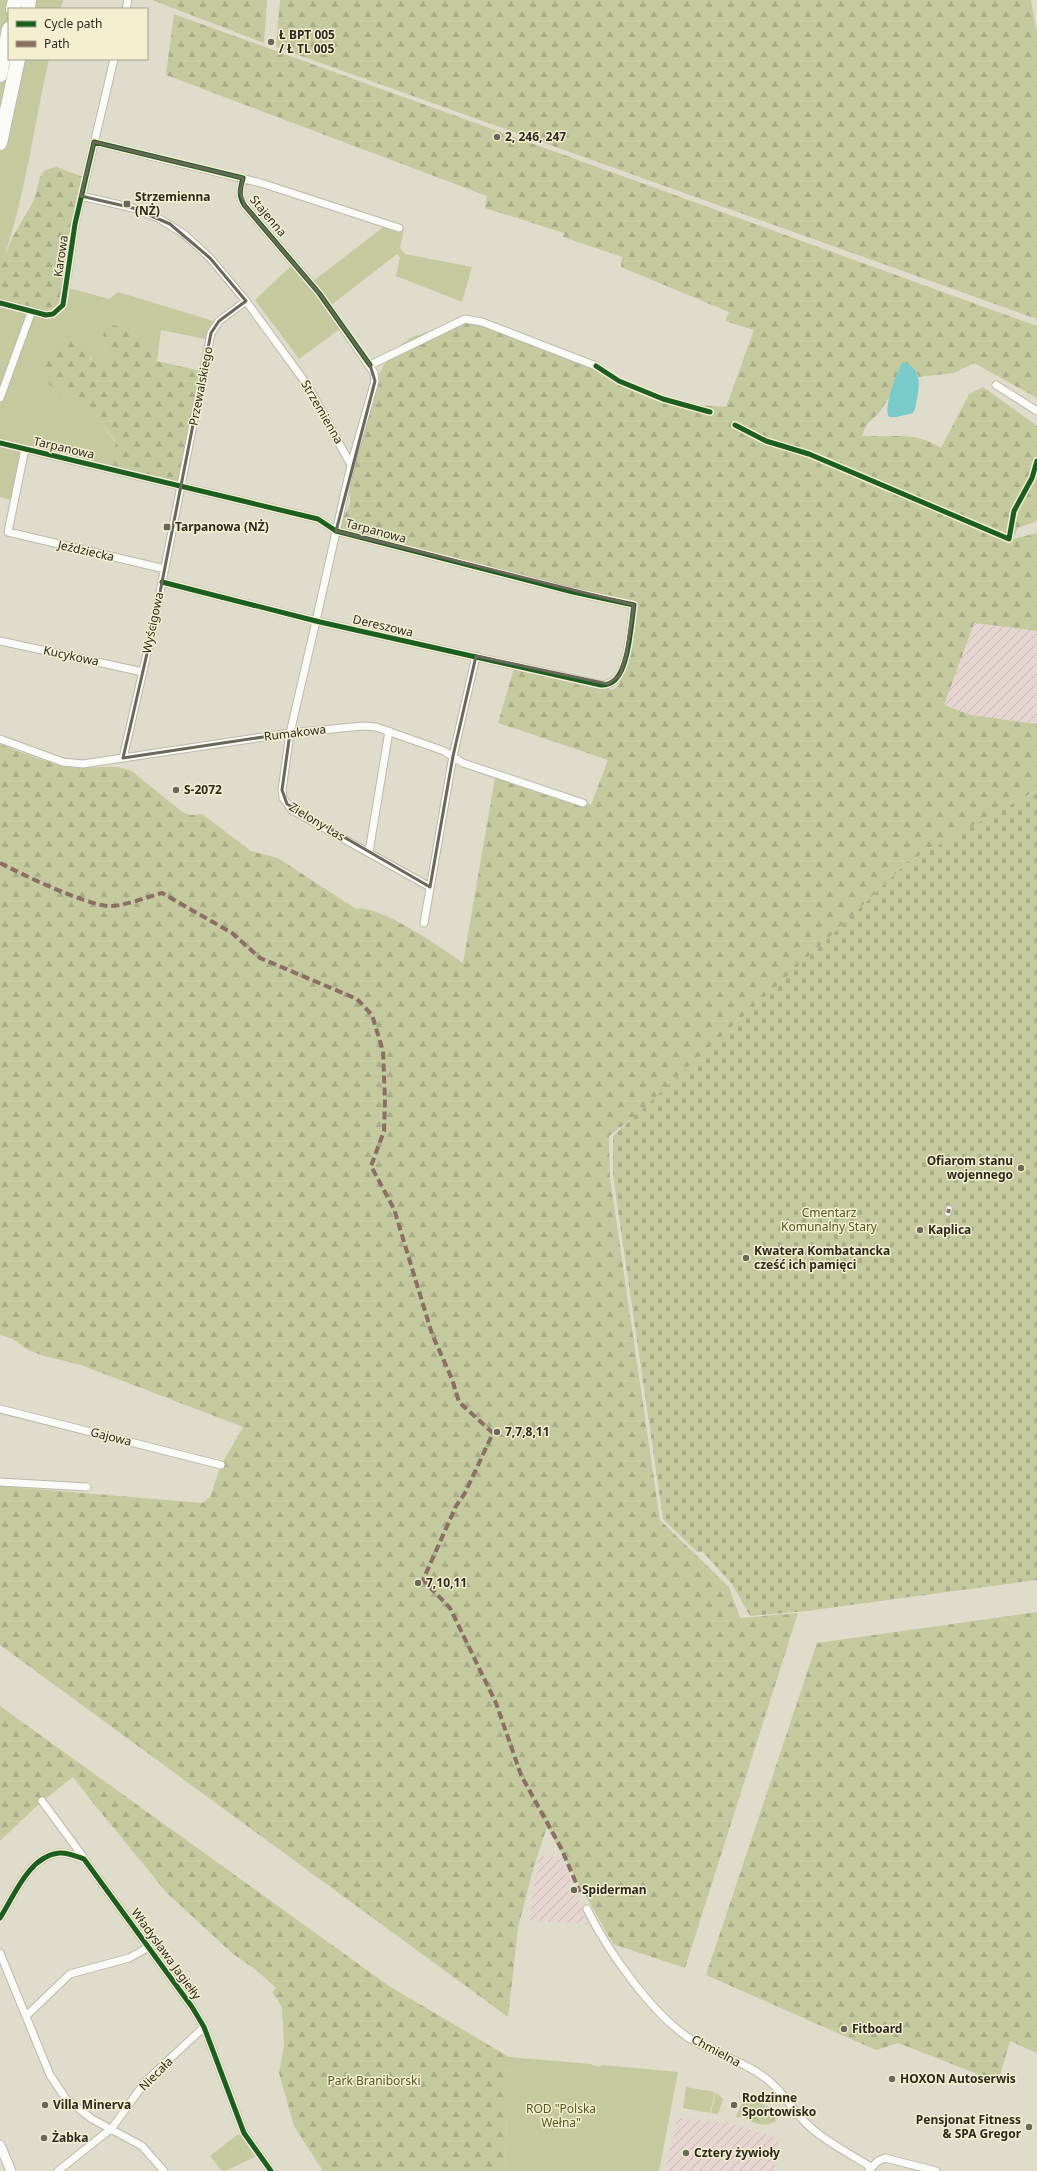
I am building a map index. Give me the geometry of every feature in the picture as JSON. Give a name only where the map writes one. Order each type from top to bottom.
[{"type":"highway","points":[[0,75],[8,34]]},
{"type":"highway","points":[[0,143],[18,60]]},
{"type":"street","name":"Karowa","points":[[0,303],[31,312],[53,314],[63,306],[75,224],[114,60]]},
{"type":"street","name":"Stajenna","points":[[94,142],[242,178],[399,228]]},
{"type":"street","name":"Stajenna","points":[[242,178],[240,192],[241,199],[245,206],[319,293],[370,365],[374,373],[374,381],[351,465]]},
{"type":"street","name":"Strzemienna","points":[[81,196],[133,208],[170,224],[184,234],[210,258],[246,300],[312,391],[351,465]]},
{"type":"street","name":"Przewalskiego","points":[[182,487],[211,333],[219,320],[246,300]]},
{"type":"street","points":[[0,398],[31,312]]},
{"type":"street","points":[[370,365],[464,319],[482,322],[596,366]]},
{"type":"street","points":[[996,385],[1037,411]]},
{"type":"street","points":[[0,442],[24,449]]},
{"type":"street","name":"Tarpanowa","points":[[24,449],[318,519],[336,531],[573,592],[634,605],[626,656],[620,675],[615,681],[601,685]]},
{"type":"street","name":"Jeździecka","points":[[24,449],[8,532],[165,569]]},
{"type":"street","points":[[290,733],[351,465]]},
{"type":"street","name":"Wyścigowa","points":[[123,758],[143,672],[182,487]]},
{"type":"street","name":"Dereszowa","points":[[162,582],[316,621],[601,685]]},
{"type":"street","name":"Kucykowa","points":[[0,641],[143,672]]},
{"type":"street","points":[[424,923],[453,756],[476,656]]},
{"type":"street","name":"Rumakowa","points":[[0,739],[63,762],[83,764],[290,733],[363,726],[389,730],[444,751],[463,763],[582,803]]},
{"type":"street","points":[[369,852],[389,730]]},
{"type":"street","name":"Zielony Las","points":[[290,733],[282,790],[283,798],[292,810],[430,887]]},
{"type":"street","name":"Gajowa","points":[[0,1409],[221,1465]]},
{"type":"street","points":[[0,1482],[87,1487]]},
{"type":"street","name":"Władysława Jagiełły","points":[[42,1801],[149,1947],[204,2027],[244,2133],[271,2171]]},
{"type":"street","points":[[0,1918],[29,1873],[42,1859],[61,1853],[84,1859]]},
{"type":"street","name":"Chmielna","points":[[587,1909],[612,1951],[637,1986],[673,2025],[692,2040],[767,2079],[805,2122],[821,2137],[869,2169],[878,2161],[885,2158],[936,2171]]},
{"type":"street","name":"Władysława Jagiełły","points":[[26,2016],[70,1974],[129,1958],[149,1947]]},
{"type":"street","points":[[0,1954],[50,2075],[66,2099],[92,2119],[112,2128],[142,2146],[164,2171]]},
{"type":"street","name":"Niecała","points":[[58,2171],[112,2128],[145,2082],[204,2027]]},
{"type":"street","points":[[1,2152],[11,2171]]},
{"type":"highlighted area","points":[[94,142],[243,178],[240,192],[245,206],[319,293],[370,365],[375,381],[336,531],[634,605],[626,656],[620,675],[608,684],[476,656],[453,756],[430,887],[287,804],[282,790],[290,733],[123,758],[154,623],[211,333],[219,321],[246,301],[210,258],[170,224],[133,208],[81,196]]},
{"type":"shaded area","points":[[974,623],[1037,631],[1037,724],[971,715],[944,705]]},
{"type":"shaded area","points":[[539,1856],[561,1857],[588,1924],[529,1920]]},
{"type":"shaded area","points":[[677,2118],[728,2123],[779,2138],[774,2171],[665,2171]]},
{"type":"green space","points":[[0,0],[63,0],[61,8],[8,8],[8,60],[49,60],[16,217],[0,269]]},
{"type":"green space","points":[[152,0],[267,0],[264,43]]},
{"type":"green space","points":[[280,0],[1031,0],[1037,33],[1037,319],[276,47]]},
{"type":"green space","points":[[174,14],[1037,326],[1037,398],[974,363],[954,373],[919,377],[916,371],[901,365],[890,396],[879,413],[866,425],[862,436],[912,437],[931,442],[941,448],[969,394],[983,387],[1037,426],[1037,521],[1018,528],[1013,539],[1037,533],[1037,631],[974,623],[944,705],[971,715],[1037,724],[1037,790],[908,862],[818,948],[634,1117],[609,1136],[610,1177],[660,1520],[729,1587],[740,1618],[798,1613],[685,1968],[613,1944],[547,1827],[533,1869],[518,1928],[508,2017],[0,1645],[0,1486],[202,1503],[210,1497],[221,1465],[243,1427],[81,1365],[44,1356],[28,1350],[13,1339],[0,1335],[0,744],[36,758],[64,766],[81,768],[118,767],[133,772],[181,811],[191,815],[202,814],[251,851],[278,858],[356,909],[366,909],[380,913],[395,920],[426,938],[463,963],[496,772],[591,805],[608,760],[498,723],[515,665],[613,690],[619,685],[634,606],[339,528],[350,503],[350,471],[377,390],[378,376],[385,363],[395,350],[410,338],[457,322],[479,319],[685,404],[726,407],[754,330],[725,321],[729,312],[621,267],[622,257],[563,237],[564,233],[485,208],[487,196],[166,75]]},
{"type":"green space","points":[[56,167],[86,178],[65,301],[47,316],[0,304],[0,268],[12,238],[34,200],[40,177],[45,170]]},
{"type":"green space","points":[[386,225],[404,229],[400,248],[405,254],[472,267],[462,302],[396,276],[400,257],[397,254],[330,306],[344,326],[299,359],[255,300],[294,263],[312,282]]},
{"type":"green space","points":[[69,288],[109,299],[118,292],[217,322],[210,340],[161,330],[157,361],[131,330],[103,334],[107,359],[102,363],[97,364],[88,355],[81,344],[77,342],[61,341],[50,386],[97,417],[116,443],[110,469],[25,449],[14,501],[0,497],[0,304]]},
{"type":"green space","points":[[110,324],[131,330],[157,361],[205,372],[184,486],[110,469],[116,442],[97,417],[50,386],[44,374],[45,359],[55,344],[61,341],[71,340],[81,342],[88,351],[90,359],[97,364],[102,363],[107,359],[103,334]]},
{"type":"green space","name":"Cmentarz Komunalny Stary","points":[[1037,790],[1037,1580],[806,1611],[750,1616],[732,1584],[703,1552],[697,1552],[663,1519],[613,1176],[613,1136],[818,948],[908,862]]},
{"type":"green space","points":[[1037,1612],[1037,2053],[1010,2041],[998,2082],[898,2043],[876,2050],[706,1975],[817,1643]]},
{"type":"green space","name":"Park Braniborski","points":[[0,1706],[389,1986],[509,2057],[505,2171],[323,2171],[294,2126],[279,2073],[284,2046],[282,2007],[272,1992],[276,1988],[256,1970],[233,1954],[167,1893],[73,1777],[39,1804],[0,1841]]},
{"type":"green space","name":"ROD \"Polska Wełna\"","points":[[509,2057],[590,2064],[599,2067],[602,2065],[678,2072],[659,2171],[505,2171]]},
{"type":"green space","points":[[686,2087],[715,2092],[710,2113],[683,2108]]},
{"type":"green space","points":[[716,2092],[723,2099],[718,2114],[711,2113]]},
{"type":"green space","points":[[745,2096],[771,2108],[776,2121],[767,2125],[762,2125],[741,2116],[739,2118],[736,2117]]},
{"type":"green space","points":[[237,2135],[240,2135],[255,2157],[225,2171],[220,2169],[210,2156]]},
{"type":"water","points":[[903,362],[915,370],[918,376],[919,388],[915,409],[913,413],[897,417],[889,417],[889,398],[897,373]]},
{"type":"marked path","points":[[0,863],[69,895],[97,904],[108,906],[120,905],[162,893],[232,933],[260,958],[357,999],[372,1015],[383,1051],[385,1102],[384,1131],[371,1166],[394,1209],[432,1334],[452,1379],[459,1402],[493,1433],[465,1493],[456,1506],[423,1580],[450,1608],[496,1703],[521,1775],[561,1848],[580,1892]]},
{"type":"marked path","points":[[948,1213],[949,1209]]},
{"type":"cycle path","points":[[0,303],[46,315],[53,314],[63,305],[75,224],[94,142],[243,178],[240,192],[241,199],[245,206],[319,293],[370,365]]},
{"type":"cycle path","points":[[596,366],[619,381],[663,399],[710,412]]},
{"type":"cycle path","points":[[735,425],[766,441],[809,454],[1009,539],[1014,511],[1032,478],[1037,461]]},
{"type":"cycle path","points":[[0,443],[318,519],[336,531],[573,592],[634,605],[629,645],[620,674],[615,680],[608,684],[601,685],[320,622],[162,582]]},
{"type":"cycle path","points":[[0,1918],[24,1878],[39,1861],[48,1856],[59,1853],[84,1859],[192,2007],[204,2027],[244,2133],[271,2171]]},
{"type":"place","name":"Ł BPT 005 / Ł TL 005","points":[[271,42]]},
{"type":"place","name":"2, 246, 247","points":[[497,137]]},
{"type":"place","name":"Strzemienna (NŻ)","points":[[127,204]]},
{"type":"place","name":"Tarpanowa (NŻ)","points":[[167,527]]},
{"type":"place","name":"S-2072","points":[[176,790]]},
{"type":"place","name":"Ofiarom stanu wojennego","points":[[1021,1168]]},
{"type":"place","name":"Kaplica","points":[[920,1230]]},
{"type":"place","name":"Kwatera Kombatancka cześć ich pamięci","points":[[746,1258]]},
{"type":"place","name":"7,7,8,11","points":[[497,1432]]},
{"type":"place","name":"7,10,11","points":[[418,1583]]},
{"type":"place","name":"Spiderman","points":[[574,1890]]},
{"type":"place","name":"Fitboard","points":[[844,2029]]},
{"type":"place","name":"HOXON Autoserwis","points":[[892,2079]]},
{"type":"place","name":"Villa Minerva","points":[[45,2105]]},
{"type":"place","name":"Rodzinne Sportowisko","points":[[734,2105]]},
{"type":"place","name":"Pensjonat Fitness & SPA Gregor","points":[[1029,2127]]},
{"type":"place","name":"Żabka","points":[[44,2138]]},
{"type":"place","name":"Cztery żywioły","points":[[686,2153]]}]
